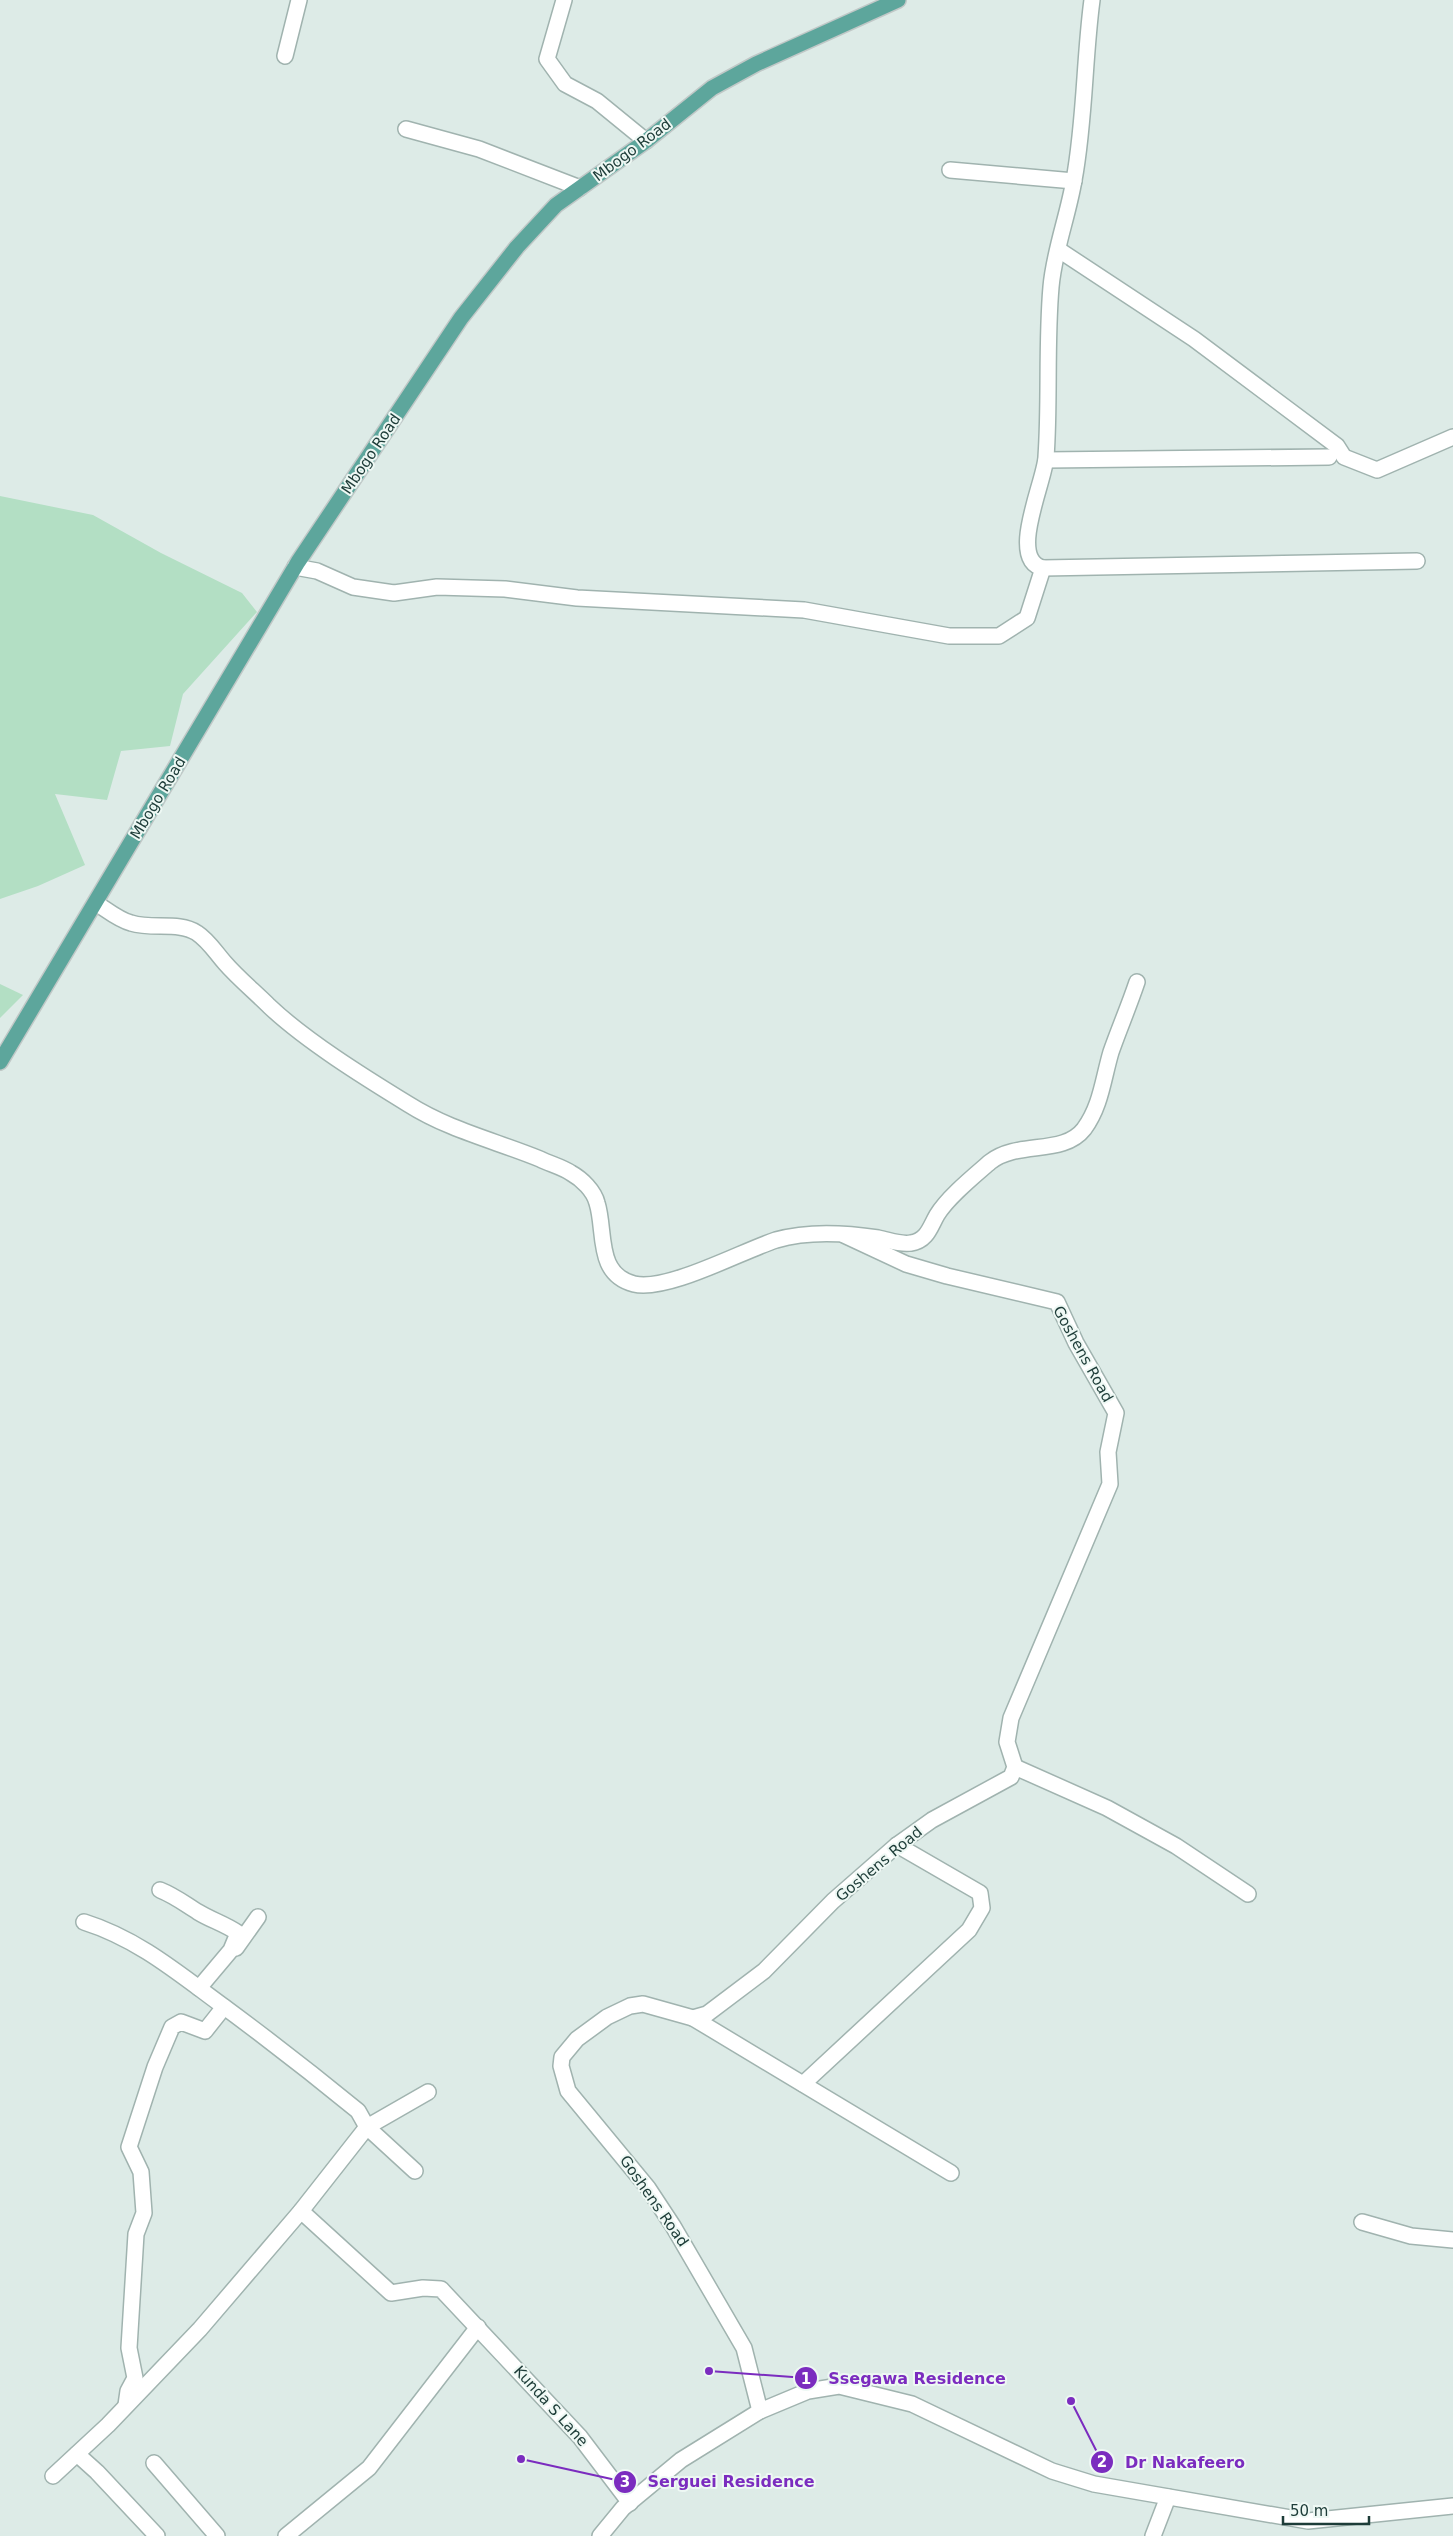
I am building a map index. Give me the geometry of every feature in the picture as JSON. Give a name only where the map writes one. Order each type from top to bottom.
[{"type":"main road","name":"Mbogo Road","points":[[0,1062],[295,567],[461,318],[534,228],[556,205],[646,141],[721,83],[756,64],[895,0]]},
{"type":"street","points":[[285,56],[300,0]]},
{"type":"street","points":[[564,0],[547,59],[565,84],[597,101],[630,126],[646,141]]},
{"type":"street","points":[[1092,0],[1074,181],[1051,286],[1046,460],[1031,516],[1026,550],[1033,563],[1043,568],[1417,561]]},
{"type":"street","points":[[406,129],[479,149],[580,188]]},
{"type":"street","points":[[950,170],[1074,181]]},
{"type":"street","points":[[1059,250],[1194,339],[1338,446],[1344,457],[1376,470],[1453,437]]},
{"type":"street","points":[[1046,460],[1329,457]]},
{"type":"street","points":[[295,567],[317,571],[353,587],[394,592],[437,587],[505,589],[577,598],[804,610],[948,636],[998,636],[1027,618],[1043,568]]},
{"type":"street","points":[[96,903],[128,923],[162,928],[183,927],[195,932],[207,941],[228,966],[291,1025],[409,1105],[451,1127],[508,1146],[572,1173],[588,1186],[598,1203],[604,1255],[622,1278],[635,1284],[653,1284],[679,1279],[791,1236],[844,1235],[877,1238],[904,1244],[915,1243],[930,1230],[946,1202],[996,1158],[1020,1149],[1063,1144],[1082,1131],[1095,1111],[1110,1055],[1137,982]]},
{"type":"street","name":"Goshens Road","points":[[760,2411],[744,2348],[708,2283],[648,2188],[568,2091],[561,2066],[562,2057],[577,2040],[607,2017],[630,2006],[643,2004],[694,2018],[707,2014],[764,1971],[833,1901],[897,1845],[932,1820],[1012,1776],[1015,1767],[1007,1742],[1011,1718],[1110,1484],[1108,1452],[1116,1413],[1076,1343],[1058,1302],[946,1276],[906,1264],[844,1235]]},
{"type":"street","points":[[1015,1767],[1107,1808],[1176,1846],[1248,1894]]},
{"type":"street","points":[[803,2084],[968,1930],[982,1908],[980,1893],[897,1845]]},
{"type":"street","points":[[160,1890],[177,1896],[199,1913],[217,1920],[238,1933],[231,1950],[200,1988]]},
{"type":"street","points":[[126,2406],[128,2392],[135,2378],[128,2348],[136,2234],[144,2213],[141,2172],[129,2147],[154,2067],[172,2027],[181,2022],[205,2031],[218,2002],[208,1977],[234,1951],[258,1918]]},
{"type":"street","points":[[84,1922],[106,1929],[140,1946],[200,1988],[358,2111],[367,2128],[415,2171]]},
{"type":"street","points":[[694,2018],[951,2173]]},
{"type":"street","points":[[53,2476],[126,2406],[200,2329],[301,2211],[367,2128],[428,2092]]},
{"type":"street","name":"Kunda S Lane","points":[[301,2211],[391,2292],[423,2288],[441,2289],[580,2437],[630,2503]]},
{"type":"street","points":[[1362,2222],[1411,2236],[1453,2240]]},
{"type":"street","points":[[286,2536],[369,2468],[478,2327]]},
{"type":"street","points":[[600,2536],[630,2503],[681,2460],[760,2411],[808,2391],[839,2386],[912,2404],[1052,2471],[1094,2484],[1308,2521],[1453,2506]]},
{"type":"street","points":[[77,2454],[97,2472],[157,2536]]},
{"type":"street","points":[[154,2463],[214,2535]]},
{"type":"street","points":[[1153,2536],[1168,2497]]},
{"type":"street","points":[[1308,2521],[1312,2536]]},
{"type":"green space","points":[[0,496],[93,515],[161,553],[242,593],[257,612],[183,694],[170,746],[121,751],[107,800],[55,794],[85,865],[38,886],[0,899]]},
{"type":"green space","points":[[0,984],[23,995],[0,1018]]},
{"type":"place","name":"Ssegawa Residence","points":[[709,2371]]},
{"type":"place","name":"Dr Nakafeero","points":[[1071,2401]]},
{"type":"place","name":"Serguei Residence","points":[[521,2459]]}]
